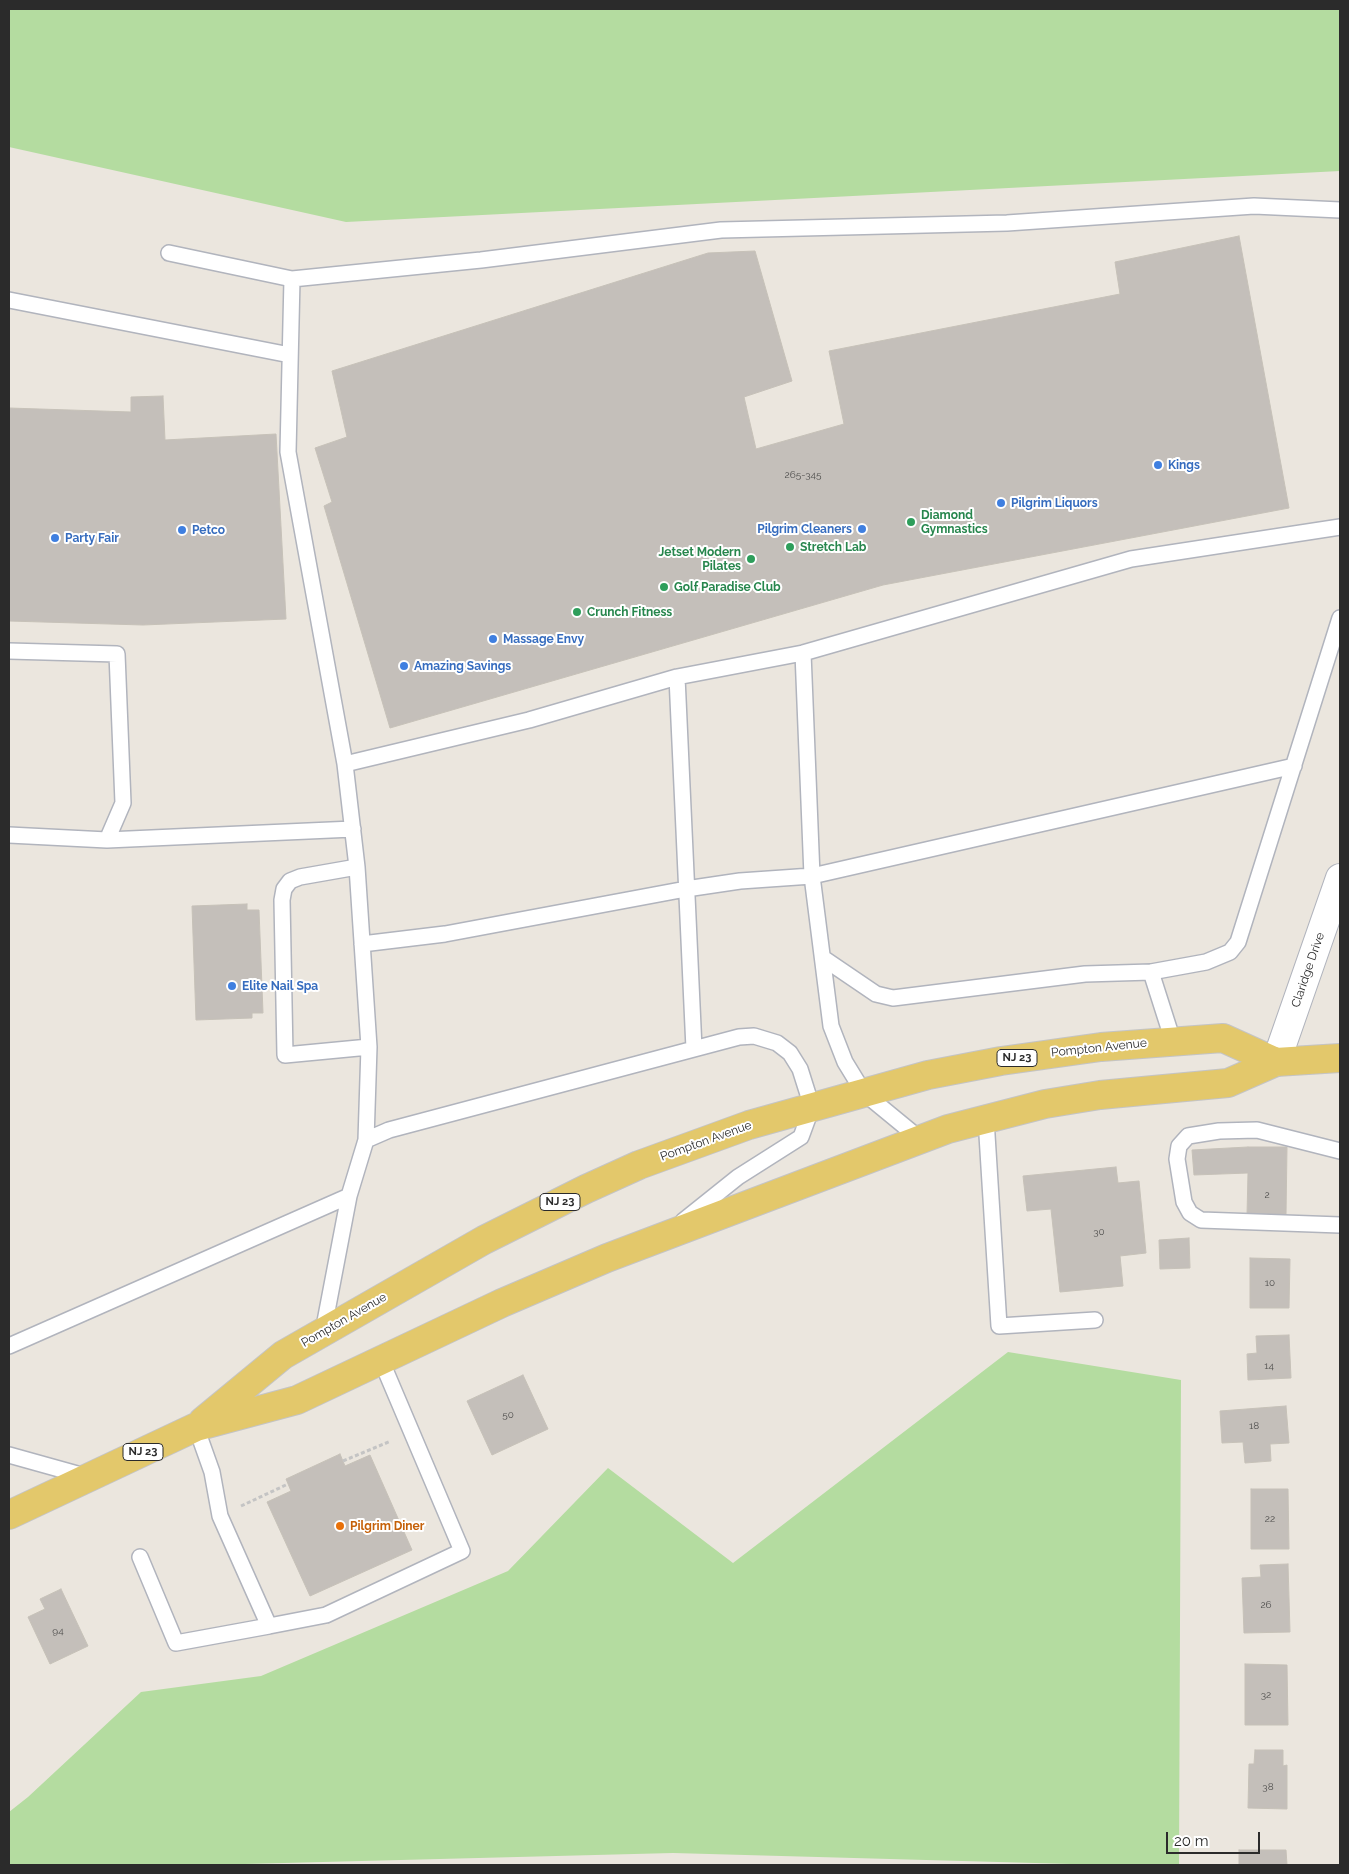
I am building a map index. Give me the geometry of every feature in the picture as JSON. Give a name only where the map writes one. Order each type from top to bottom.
[{"type":"main road","name":"Pompton Avenue","points":[[196,1427],[283,1356],[484,1240],[586,1189],[694,1144],[749,1125],[928,1075],[1001,1060],[1100,1047],[1223,1038],[1276,1062]]},
{"type":"main road","name":"Pompton Avenue","points":[[9,1515],[196,1427],[297,1400],[510,1300],[607,1258],[948,1129],[1045,1104],[1100,1095],[1228,1083],[1276,1062],[1340,1058]]},
{"type":"street","name":"Claridge Drive","points":[[1276,1062],[1340,878]]},
{"type":"lane","points":[[169,253],[292,279],[481,260],[721,230],[1007,223],[1254,206],[1340,210]]},
{"type":"lane","points":[[292,279],[288,452],[345,764],[357,867],[369,1047],[366,1140],[349,1196],[322,1332]]},
{"type":"lane","points":[[9,300],[290,355]]},
{"type":"lane","points":[[345,764],[529,720],[677,677],[803,653],[1131,559],[1340,527]]},
{"type":"lane","points":[[823,958],[876,994],[893,998],[1085,974],[1151,972],[1220,958],[1230,952],[1238,942],[1340,618]]},
{"type":"lane","points":[[9,651],[117,654],[123,803],[107,840]]},
{"type":"lane","points":[[803,653],[812,876],[831,1026],[845,1062],[864,1093],[920,1139]]},
{"type":"lane","points":[[677,677],[694,1049]]},
{"type":"lane","points":[[362,944],[446,934],[686,889],[740,881],[812,876],[1294,766]]},
{"type":"lane","points":[[9,835],[107,840],[353,829]]},
{"type":"lane","points":[[357,867],[300,877],[290,881],[284,889],[282,900],[285,1055],[369,1047]]},
{"type":"lane","points":[[1151,972],[1173,1041]]},
{"type":"lane","points":[[366,1140],[389,1130],[746,1036],[766,1037],[777,1042],[790,1054],[800,1069],[812,1107],[801,1137],[738,1177],[661,1238]]},
{"type":"lane","points":[[986,1118],[999,1326],[1095,1320]]},
{"type":"lane","points":[[1340,1151],[1257,1130],[1219,1131],[1188,1136],[1179,1146],[1177,1160],[1184,1202],[1190,1213],[1201,1220],[1340,1225]]},
{"type":"lane","points":[[9,1346],[349,1196]]},
{"type":"lane","points":[[140,1557],[176,1643],[326,1615],[462,1551],[381,1360]]},
{"type":"lane","points":[[196,1427],[212,1472],[220,1516],[269,1626]]},
{"type":"lane","points":[[9,1455],[90,1478]]},
{"type":"path","points":[[343,1461],[379,1446]]},
{"type":"path","points":[[262,1496],[288,1484]]},
{"type":"green space","points":[[9,9],[1340,9],[1340,171],[346,222],[9,147]]},
{"type":"green space","points":[[1008,1352],[1181,1380],[1179,1865],[1107,1865],[673,1853],[206,1865],[9,1865],[9,1812],[28,1797],[141,1692],[261,1676],[508,1571],[608,1468],[733,1563]]},
{"type":"building","points":[[1239,236],[1289,508],[883,585],[390,728],[324,506],[332,502],[315,448],[347,437],[332,371],[708,253],[755,251],[792,381],[744,397],[756,449],[844,424],[829,351],[1120,294],[1115,262]]},
{"type":"building","points":[[163,396],[165,440],[276,434],[286,619],[143,625],[9,621],[9,408],[131,412],[131,397]]},
{"type":"building","points":[[247,904],[247,910],[259,910],[263,1013],[252,1013],[252,1018],[196,1020],[192,906]]},
{"type":"building","points":[[1287,1147],[1286,1215],[1247,1215],[1248,1173],[1194,1175],[1192,1150]]},
{"type":"building","points":[[1116,1167],[1118,1183],[1139,1181],[1146,1253],[1120,1256],[1123,1286],[1060,1292],[1051,1209],[1027,1211],[1023,1176]]},
{"type":"building","points":[[1189,1238],[1190,1268],[1160,1269],[1159,1240]]},
{"type":"building","points":[[1250,1258],[1290,1259],[1289,1308],[1250,1308]]},
{"type":"building","points":[[1289,1335],[1291,1378],[1248,1380],[1247,1354],[1257,1353],[1256,1336]]},
{"type":"building","points":[[523,1375],[548,1429],[492,1455],[467,1401]]},
{"type":"building","points":[[1286,1406],[1289,1443],[1270,1444],[1271,1461],[1245,1463],[1243,1442],[1222,1443],[1220,1411]]},
{"type":"building","name":"Pilgrim Diner","points":[[340,1454],[345,1466],[370,1455],[412,1550],[310,1596],[267,1502],[291,1491],[286,1479]]},
{"type":"building","points":[[1251,1489],[1288,1489],[1289,1549],[1251,1549]]},
{"type":"building","points":[[1288,1564],[1290,1632],[1244,1633],[1242,1578],[1261,1577],[1260,1565]]},
{"type":"building","points":[[61,1589],[88,1646],[50,1664],[28,1617],[45,1609],[40,1599]]},
{"type":"building","points":[[1245,1664],[1287,1665],[1288,1725],[1245,1725]]},
{"type":"building","points":[[1255,1750],[1283,1750],[1283,1766],[1287,1765],[1287,1809],[1248,1808],[1249,1764],[1254,1764]]},
{"type":"building","points":[[1239,1850],[1286,1850],[1287,1865],[1239,1865]]},
{"type":"place","name":"Kings","points":[[1158,465]]},
{"type":"place","name":"Pilgrim Liquors","points":[[1001,503]]},
{"type":"place","name":"Diamond Gymnastics","points":[[911,522]]},
{"type":"place","name":"Pilgrim Cleaners","points":[[862,529]]},
{"type":"place","name":"Petco","points":[[182,530]]},
{"type":"place","name":"Party Fair","points":[[55,538]]},
{"type":"place","name":"Stretch Lab","points":[[790,547]]},
{"type":"place","name":"Jetset Modern Pilates","points":[[751,559]]},
{"type":"place","name":"Golf Paradise Club","points":[[664,587]]},
{"type":"place","name":"Crunch Fitness","points":[[577,612]]},
{"type":"place","name":"Massage Envy","points":[[493,639]]},
{"type":"place","name":"Amazing Savings","points":[[404,666]]},
{"type":"place","name":"Elite Nail Spa","points":[[232,986]]},
{"type":"place","name":"Pilgrim Diner","points":[[340,1526]]}]
